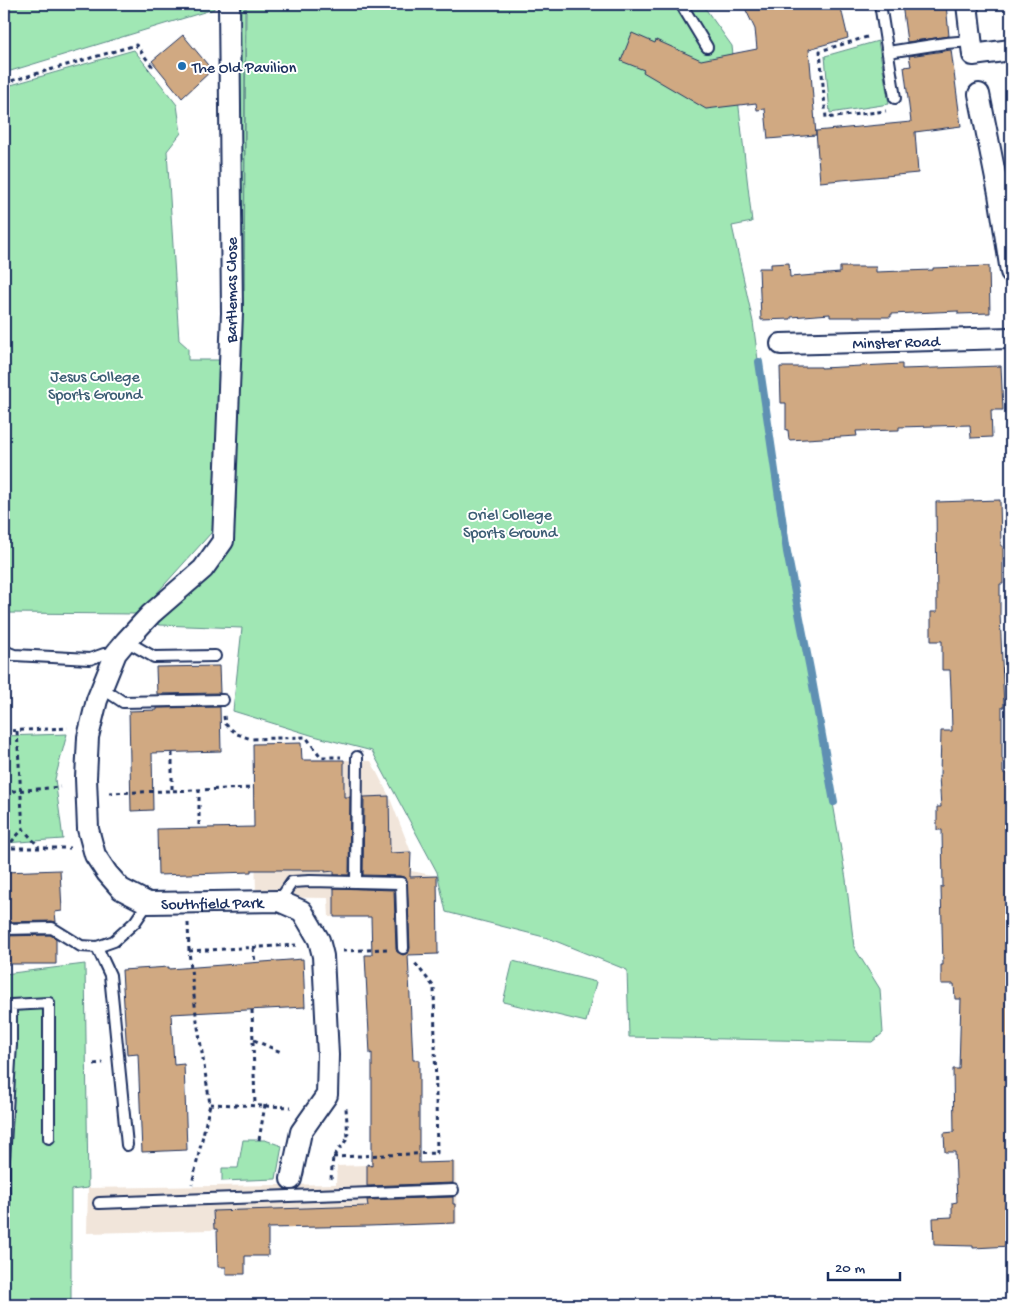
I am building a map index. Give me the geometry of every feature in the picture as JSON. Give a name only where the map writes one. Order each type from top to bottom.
[{"type":"street","name":"Bartlemas Close","points":[[203,569],[223,541],[232,313],[229,4]]},
{"type":"street","points":[[967,4],[972,48],[1011,50]]},
{"type":"street","points":[[979,94],[999,194],[1011,272]]},
{"type":"street","name":"Minster Road","points":[[781,344],[1011,338]]},
{"type":"street","name":"Southfield Park","points":[[203,569],[151,614],[121,647],[102,688],[97,700],[88,737],[86,778],[88,829],[95,855],[107,873],[121,889],[148,903],[279,901],[302,911],[321,948],[328,1055],[327,1095],[301,1132],[288,1187]]},
{"type":"lane","points":[[681,4],[707,47]]},
{"type":"lane","points":[[880,4],[896,98]]},
{"type":"lane","points":[[888,52],[946,43],[972,48]]},
{"type":"lane","points":[[4,651],[14,655],[90,659],[121,647],[154,657],[214,656]]},
{"type":"lane","points":[[102,688],[123,702],[223,700]]},
{"type":"lane","points":[[356,882],[357,757]]},
{"type":"lane","points":[[279,901],[292,882],[401,883],[403,948]]},
{"type":"lane","points":[[4,929],[52,928],[81,946],[97,947],[114,941],[121,935],[135,922],[148,903]]},
{"type":"lane","points":[[97,947],[110,975],[127,1145]]},
{"type":"lane","points":[[4,1208],[7,1044],[11,1005],[49,1003],[49,1138]]},
{"type":"lane","points":[[99,1203],[191,1200],[288,1187],[453,1190]]},
{"type":"path","points":[[885,31],[820,51],[826,118],[898,110],[896,98]]},
{"type":"path","points":[[4,83],[136,45],[152,66],[148,69]]},
{"type":"path","points":[[223,700],[225,724],[238,734],[251,739],[306,737],[321,757],[357,757]]},
{"type":"path","points":[[4,731],[73,728]]},
{"type":"path","points":[[17,731],[24,829],[39,848]]},
{"type":"path","points":[[172,753],[172,790]]},
{"type":"path","points":[[4,792],[60,787]]},
{"type":"path","points":[[87,794],[254,788]]},
{"type":"path","points":[[199,789],[199,828]]},
{"type":"path","points":[[5,848],[24,829]]},
{"type":"path","points":[[5,848],[70,848]]},
{"type":"path","points":[[187,903],[189,951],[196,1014],[210,1104],[192,1183],[191,1200]]},
{"type":"path","points":[[189,951],[309,944],[343,951],[412,949],[414,963],[434,987],[438,1153],[334,1158]]},
{"type":"path","points":[[253,948],[255,962]]},
{"type":"path","points":[[252,1010],[255,1105]]},
{"type":"path","points":[[254,1040],[283,1053]]},
{"type":"path","points":[[210,1104],[287,1106],[308,1111],[310,1119]]},
{"type":"path","points":[[259,1140],[265,1105]]},
{"type":"shaded area","points":[[313,759],[371,761],[389,796],[411,852],[411,871],[437,876],[438,954],[416,955],[416,945],[372,945],[371,916],[329,917],[328,898],[256,897],[255,843],[312,842]]},
{"type":"shaded area","points":[[455,1162],[457,1224],[87,1233],[88,1188],[336,1184],[337,1166]]},
{"type":"green space","points":[[4,4],[214,4],[214,9],[4,73]]},
{"type":"green space","name":"Oriel College Sports Ground","points":[[241,4],[245,4],[244,291],[246,4],[702,4],[732,46],[752,222],[732,226],[753,322],[777,504],[788,571],[825,756],[846,879],[854,947],[880,989],[883,1033],[872,1042],[629,1037],[627,970],[548,938],[446,912],[437,872],[372,751],[314,736],[233,711],[242,628],[157,624],[180,601],[233,530],[236,509]]},
{"type":"green space","points":[[878,41],[889,104],[830,113],[825,56]]},
{"type":"green space","name":"Jesus College Sports Ground","points":[[134,50],[177,105],[181,133],[167,151],[179,340],[188,348],[188,360],[226,360],[221,517],[211,533],[138,614],[4,613],[4,87]]},
{"type":"green space","points":[[67,734],[55,779],[63,839],[4,843],[4,736]]},
{"type":"green space","points":[[513,961],[596,982],[586,1022],[503,1002]]},
{"type":"green space","points":[[85,964],[88,1188],[71,1190],[71,1305],[4,1305],[4,974]]},
{"type":"green space","points":[[243,1140],[265,1140],[282,1146],[276,1179],[222,1181],[222,1168],[238,1168]]},
{"type":"building","points":[[743,4],[840,4],[848,38],[809,49],[816,135],[768,139],[765,109],[757,110],[756,103],[706,109],[643,72],[644,70],[621,61],[632,33],[655,43],[656,40],[701,60],[757,49],[755,29]]},
{"type":"building","points":[[902,4],[946,4],[949,36],[907,42]]},
{"type":"building","name":"The Old Pavilion","points":[[183,35],[212,70],[182,98],[152,61]]},
{"type":"building","points":[[951,50],[961,126],[915,132],[918,173],[820,182],[816,131],[911,122],[904,67],[911,66],[909,56]]},
{"type":"building","points":[[789,263],[790,277],[840,273],[840,267],[876,267],[876,272],[989,266],[990,313],[958,314],[958,311],[891,314],[891,317],[830,317],[830,314],[791,317],[791,319],[761,320],[759,268],[771,268],[771,264]]},
{"type":"building","points":[[902,364],[902,369],[1001,366],[1003,410],[991,410],[992,437],[971,438],[970,425],[899,427],[899,430],[856,431],[857,436],[789,440],[788,430],[786,430],[786,403],[781,403],[780,367],[821,368]]},
{"type":"building","points":[[1000,500],[1001,546],[1003,546],[1003,584],[1000,584],[1004,707],[1002,707],[1002,759],[1003,773],[1009,773],[1009,794],[1006,794],[1008,857],[1011,856],[1011,937],[1008,937],[1009,1020],[1011,1020],[1011,1246],[973,1248],[973,1246],[934,1245],[933,1218],[952,1217],[952,1203],[957,1202],[955,1152],[945,1152],[944,1133],[954,1132],[953,1069],[959,1069],[961,999],[955,999],[954,984],[941,984],[941,965],[943,965],[942,830],[937,830],[937,807],[941,807],[939,776],[941,731],[952,731],[951,690],[950,670],[942,670],[942,641],[931,641],[931,612],[937,612],[936,502]]},
{"type":"building","points":[[219,666],[220,693],[157,694],[156,667]]},
{"type":"building","points":[[220,707],[221,751],[152,753],[153,810],[131,811],[129,711],[157,710],[157,708]]},
{"type":"building","points":[[301,743],[302,760],[344,760],[344,797],[350,797],[349,875],[334,875],[334,871],[325,872],[325,870],[251,870],[251,872],[158,875],[157,829],[254,827],[253,744]]},
{"type":"building","points":[[389,796],[390,853],[411,852],[410,877],[437,876],[438,954],[408,955],[413,1060],[419,1060],[419,1163],[453,1162],[453,1183],[367,1186],[367,1164],[372,1166],[372,1053],[370,1054],[365,955],[372,955],[371,917],[334,917],[334,888],[394,890],[396,949],[397,952],[403,955],[409,952],[407,880],[401,876],[363,875],[364,797]]},
{"type":"building","points":[[60,870],[62,911],[55,912],[56,922],[4,922],[4,872]]},
{"type":"building","points":[[50,935],[56,938],[56,964],[4,964],[4,936]]},
{"type":"building","points":[[303,959],[305,1007],[171,1014],[174,1065],[184,1064],[187,1150],[142,1152],[138,1054],[127,1055],[122,970],[169,967],[169,969]]},
{"type":"building","points":[[453,1197],[455,1223],[268,1228],[268,1256],[245,1256],[245,1274],[226,1274],[226,1267],[218,1267],[217,1229],[214,1229],[213,1211],[368,1206],[367,1200]]},
{"type":"waterway","points":[[759,362],[787,552],[834,802]]},
{"type":"place","name":"The Old Pavilion","points":[[182,66]]}]
